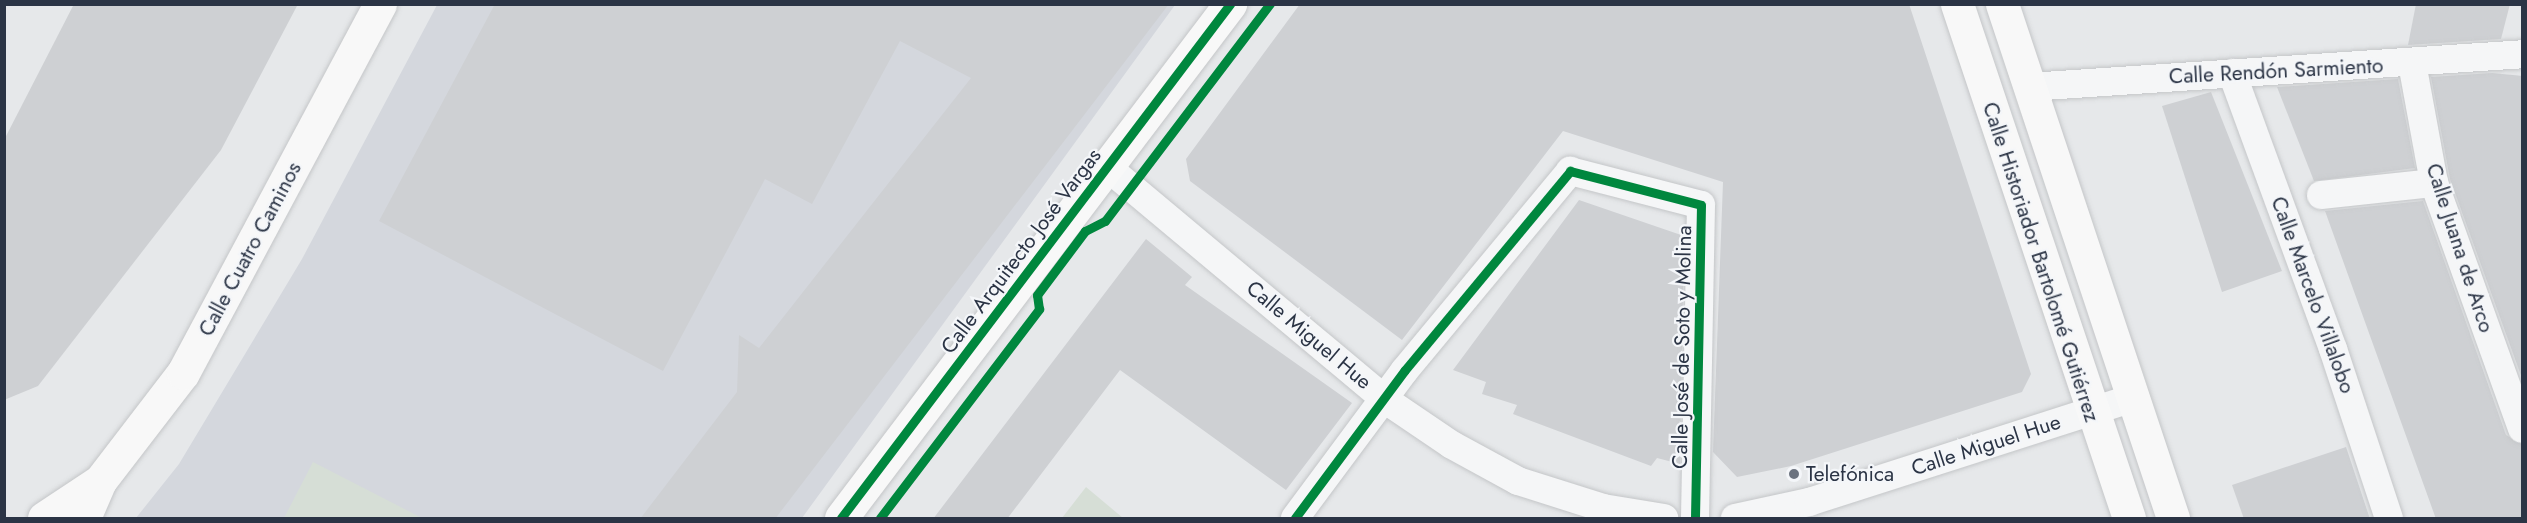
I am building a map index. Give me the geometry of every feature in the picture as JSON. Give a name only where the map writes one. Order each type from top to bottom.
[{"type":"street","name":"Calle Cuatro Caminos","points":[[84,519],[100,481],[183,373],[380,4]]},
{"type":"street","name":"Calle Arquitecto José Vargas","points":[[841,519],[1230,4]]},
{"type":"street","name":"Calle Historiador Bartolomé Gutiérrez","points":[[1957,4],[2090,412],[2128,519]]},
{"type":"street","name":"Calle Historiador Bartolomé Gutiérrez","points":[[2002,4],[2173,519]]},
{"type":"street","name":"Calle Rendón Sarmiento","points":[[2030,87],[2523,54]]},
{"type":"street","name":"Calle Juana de Arco","points":[[2412,63],[2434,183],[2523,429]]},
{"type":"street","name":"Calle Marcelo Villalobo","points":[[2232,73],[2333,349],[2389,519]]},
{"type":"street","name":"Calle Miguel Hue","points":[[1107,167],[1384,399],[1518,482],[1603,508],[1664,519]]},
{"type":"street","name":"Calle José de Soto y Molina","points":[[1384,399],[1570,171],[1701,205],[1695,519]]},
{"type":"street","points":[[2321,195],[2434,183]]},
{"type":"street","name":"Calle Miguel Hue","points":[[1735,519],[1809,502],[2132,398]]},
{"type":"street","points":[[1295,519],[1384,399]]},
{"type":"street","name":"Calle Cuatro Caminos","points":[[44,519],[100,481]]},
{"type":"shaded area","points":[[437,5],[1175,5],[802,518],[136,518],[179,464],[302,259]]},
{"type":"shaded area","points":[[313,462],[422,518],[284,518]]},
{"type":"shaded area","points":[[1086,487],[1123,518],[1062,518]]},
{"type":"building","points":[[74,4],[298,4],[221,150],[38,386],[4,400],[4,140]]},
{"type":"building","points":[[495,4],[1169,4],[775,519],[640,519],[737,392],[739,335],[759,348],[971,78],[900,41],[812,204],[765,179],[663,371],[379,221]]},
{"type":"building","points":[[1300,4],[1909,4],[2031,374],[2022,392],[1791,466],[1737,477],[1713,452],[1723,182],[1563,131],[1402,340],[1190,181],[1186,159]]},
{"type":"building","points":[[2416,4],[2510,4],[2501,39],[2408,45]]},
{"type":"building","points":[[2492,73],[2523,76],[2523,381],[2450,179],[2431,77]]},
{"type":"building","points":[[2398,79],[2415,168],[2314,181],[2277,87]]},
{"type":"building","points":[[2211,92],[2282,271],[2222,292],[2162,106]]},
{"type":"building","points":[[1579,200],[1684,236],[1680,464],[1657,458],[1651,466],[1513,414],[1517,405],[1482,394],[1486,382],[1453,370]]},
{"type":"building","points":[[2423,201],[2506,435],[2523,445],[2523,519],[2436,519],[2325,211]]},
{"type":"building","points":[[1146,239],[1192,277],[1185,285],[1352,403],[1286,490],[1120,370],[1007,519],[933,519]]},
{"type":"building","points":[[2346,447],[2370,519],[2244,519],[2232,485]]},
{"type":"cycle path","points":[[841,518],[1230,4]]},
{"type":"cycle path","points":[[880,518],[1039,309],[1037,295],[1085,231],[1105,221],[1270,4]]},
{"type":"cycle path","points":[[1295,518],[1405,370],[1570,171],[1701,205],[1695,518]]},
{"type":"place","name":"Telefónica","points":[[1794,474]]}]
